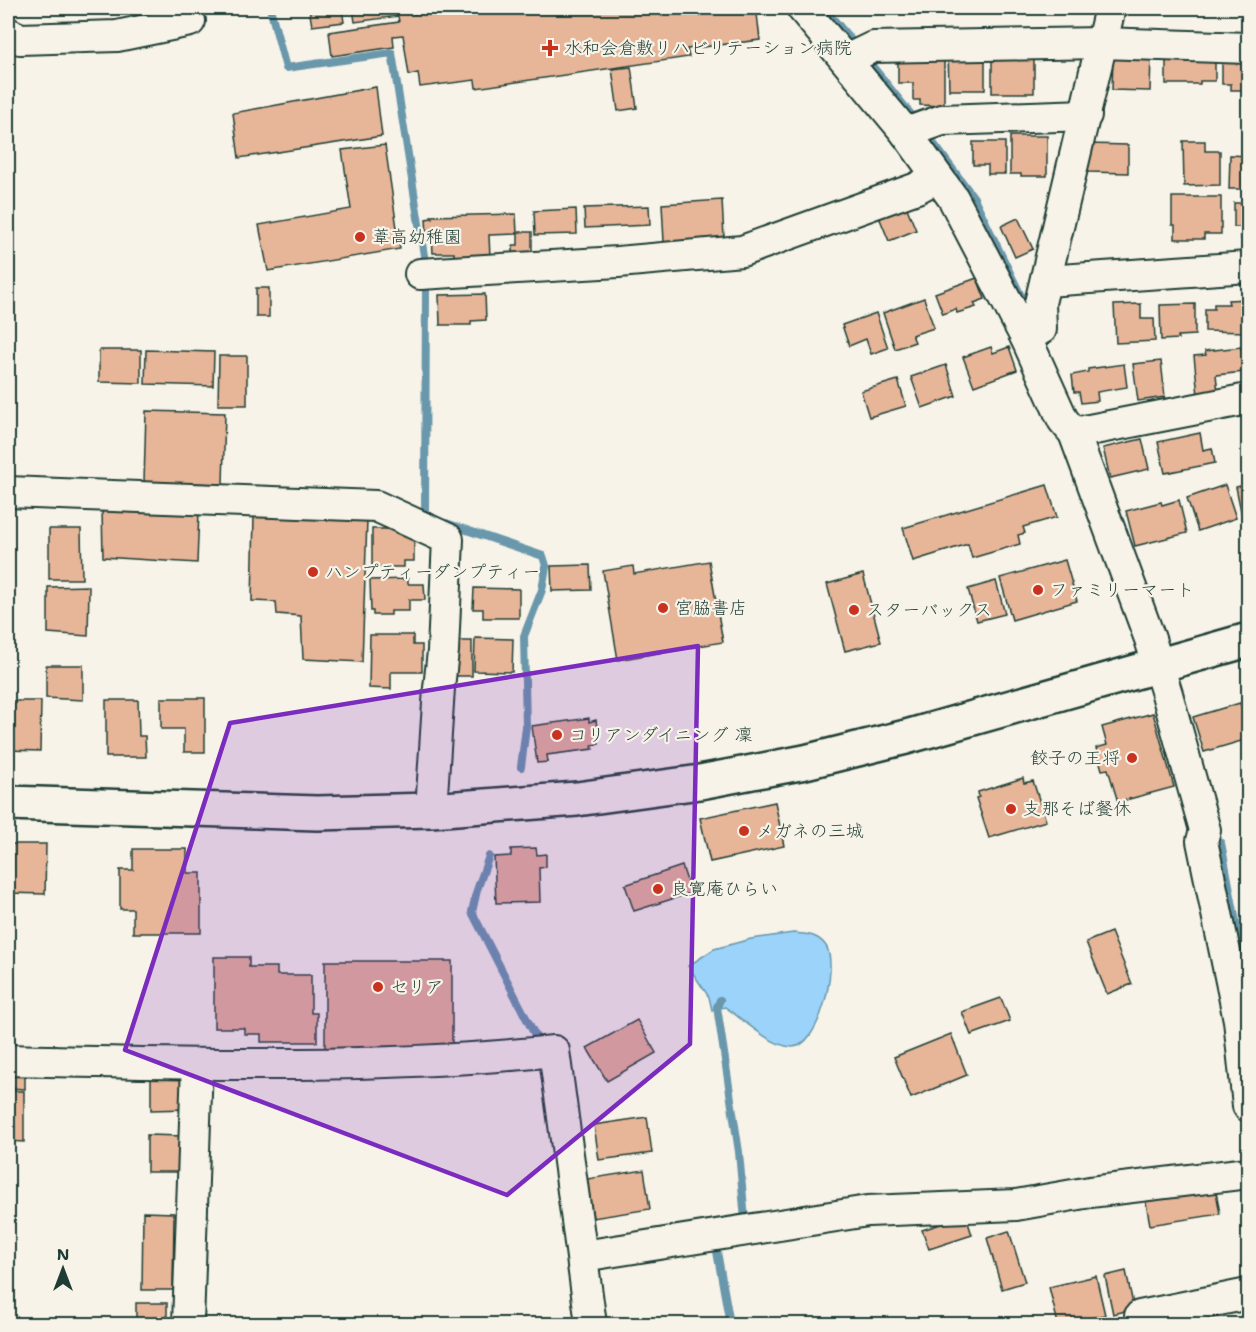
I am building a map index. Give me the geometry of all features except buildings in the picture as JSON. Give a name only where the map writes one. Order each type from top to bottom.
[{"type":"street","points":[[802,8],[857,55],[916,129],[937,177],[953,198],[1033,334],[1063,420],[1074,433],[1150,639],[1205,830],[1202,841],[1239,1020],[1248,1107]]},
{"type":"street","points":[[1033,334],[1110,8]]},
{"type":"street","points":[[8,33],[20,39],[117,36],[190,21]]},
{"type":"street","points":[[857,55],[873,47],[1102,43],[1248,48]]},
{"type":"street","points":[[916,129],[942,120],[1086,115]]},
{"type":"street","points":[[420,274],[742,251],[917,188],[937,177]]},
{"type":"street","points":[[1046,281],[1248,267]]},
{"type":"street","points":[[1074,433],[1248,399]]},
{"type":"street","points":[[8,492],[376,506],[448,539],[443,651],[431,810]]},
{"type":"street","points":[[8,803],[316,813],[431,810],[577,799],[700,782],[805,762],[906,737],[1248,640]]},
{"type":"street","points":[[8,1060],[197,1064],[378,1064],[554,1051],[591,1324]]},
{"type":"street","points":[[188,1324],[197,1064]]},
{"type":"street","points":[[583,1256],[868,1211],[1016,1205],[1090,1192],[1248,1173]]},
{"type":"street","points":[[1140,1324],[1140,1316],[1248,1294]]},
{"type":"highlighted area","points":[[698,646],[690,1044],[507,1195],[125,1050],[230,723]]},
{"type":"water","points":[[793,933],[811,935],[823,942],[829,956],[830,970],[824,1004],[818,1021],[802,1044],[792,1047],[784,1046],[766,1037],[725,1007],[712,1010],[709,997],[688,966],[714,949],[751,939]]},
{"type":"waterway","points":[[270,8],[286,68],[392,53],[425,262]]},
{"type":"waterway","points":[[824,8],[858,48]]},
{"type":"waterway","points":[[865,57],[918,123]]},
{"type":"waterway","points":[[925,132],[974,198],[1023,300]]},
{"type":"waterway","points":[[426,284],[425,514],[432,517]]},
{"type":"waterway","points":[[446,523],[543,556],[546,566],[542,590],[524,636],[526,727],[521,767]]},
{"type":"waterway","points":[[1221,843],[1248,986]]},
{"type":"waterway","points":[[489,856],[472,912],[540,1045]]},
{"type":"waterway","points":[[720,1000],[717,1007],[739,1152],[745,1220]]},
{"type":"waterway","points":[[720,1246],[716,1246],[730,1324]]},
{"type":"place","name":"水和会倉敷リハビリテーション病院","points":[[550,48]]},
{"type":"place","name":"葦高幼稚園","points":[[360,237]]},
{"type":"place","name":"ハンプティーダンプティー","points":[[313,572]]},
{"type":"place","name":"ファミリーマート","points":[[1038,590]]},
{"type":"place","name":"宮脇書店","points":[[663,608]]},
{"type":"place","name":"スターバックス","points":[[854,610]]},
{"type":"place","name":"コリアンダイニング 凜","points":[[557,735]]},
{"type":"place","name":"餃子の王将","points":[[1132,758]]},
{"type":"place","name":"支那そば餐休","points":[[1011,809]]},
{"type":"place","name":"メガネの三城","points":[[744,831]]},
{"type":"place","name":"良寛庵ひらい","points":[[658,889]]},
{"type":"place","name":"セリア","points":[[378,987]]}]
